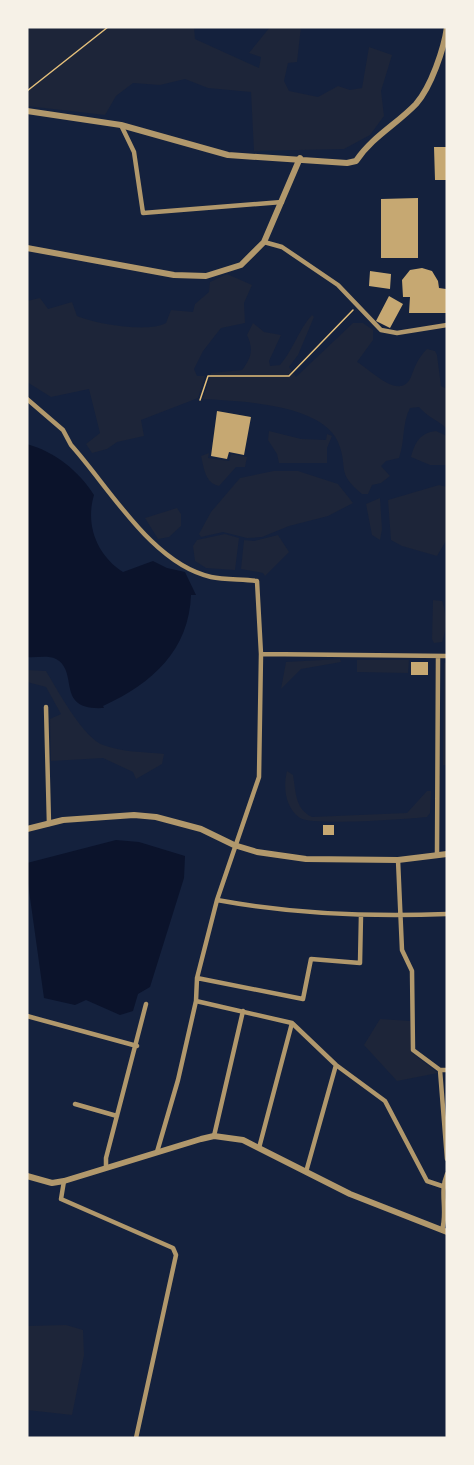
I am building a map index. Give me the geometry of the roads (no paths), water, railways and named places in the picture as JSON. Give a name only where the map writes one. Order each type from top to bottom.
[{"type":"street","points":[[27,111],[121,125],[228,155],[300,158],[347,163],[356,161],[364,148],[417,103],[435,70],[444,46],[447,27]]},
{"type":"street","points":[[121,125],[134,152],[143,213],[282,202]]},
{"type":"street","points":[[27,248],[174,275],[206,276],[242,265],[264,242],[300,158]]},
{"type":"street","points":[[264,242],[282,247],[338,285],[381,330],[397,333],[447,325]]},
{"type":"street","points":[[27,399],[63,430],[71,444],[137,527],[163,553],[210,577],[257,581],[261,654],[259,777],[217,900],[197,978],[196,1001],[178,1080],[157,1152]]},
{"type":"street","points":[[261,654],[447,656]]},
{"type":"street","points":[[437,854],[438,656]]},
{"type":"street","points":[[46,707],[49,824]]},
{"type":"street","points":[[27,830],[49,824],[110,816],[156,817],[201,829],[234,845],[257,852],[306,859],[398,860],[447,854]]},
{"type":"street","points":[[398,860],[402,950],[412,971],[413,1050],[440,1070],[447,1070]]},
{"type":"street","points":[[217,900],[273,910],[399,916],[447,914]]},
{"type":"street","points":[[197,978],[303,999],[311,959],[360,963],[361,915]]},
{"type":"street","points":[[196,1001],[292,1023],[336,1065],[385,1101],[427,1181],[442,1186]]},
{"type":"street","points":[[106,1168],[106,1158],[137,1046],[146,1004]]},
{"type":"street","points":[[214,1136],[243,1011]]},
{"type":"street","points":[[27,1016],[137,1046]]},
{"type":"street","points":[[259,1148],[292,1023]]},
{"type":"street","points":[[306,1172],[336,1065]]},
{"type":"street","points":[[440,1070],[447,1159]]},
{"type":"street","points":[[75,1104],[117,1116]]},
{"type":"street","points":[[27,1176],[52,1183],[64,1181],[214,1136],[237,1138],[359,1198],[444,1231],[446,1218],[442,1186],[447,1174]]},
{"type":"street","points":[[64,1181],[61,1199],[173,1248],[176,1255],[136,1438]]}]
